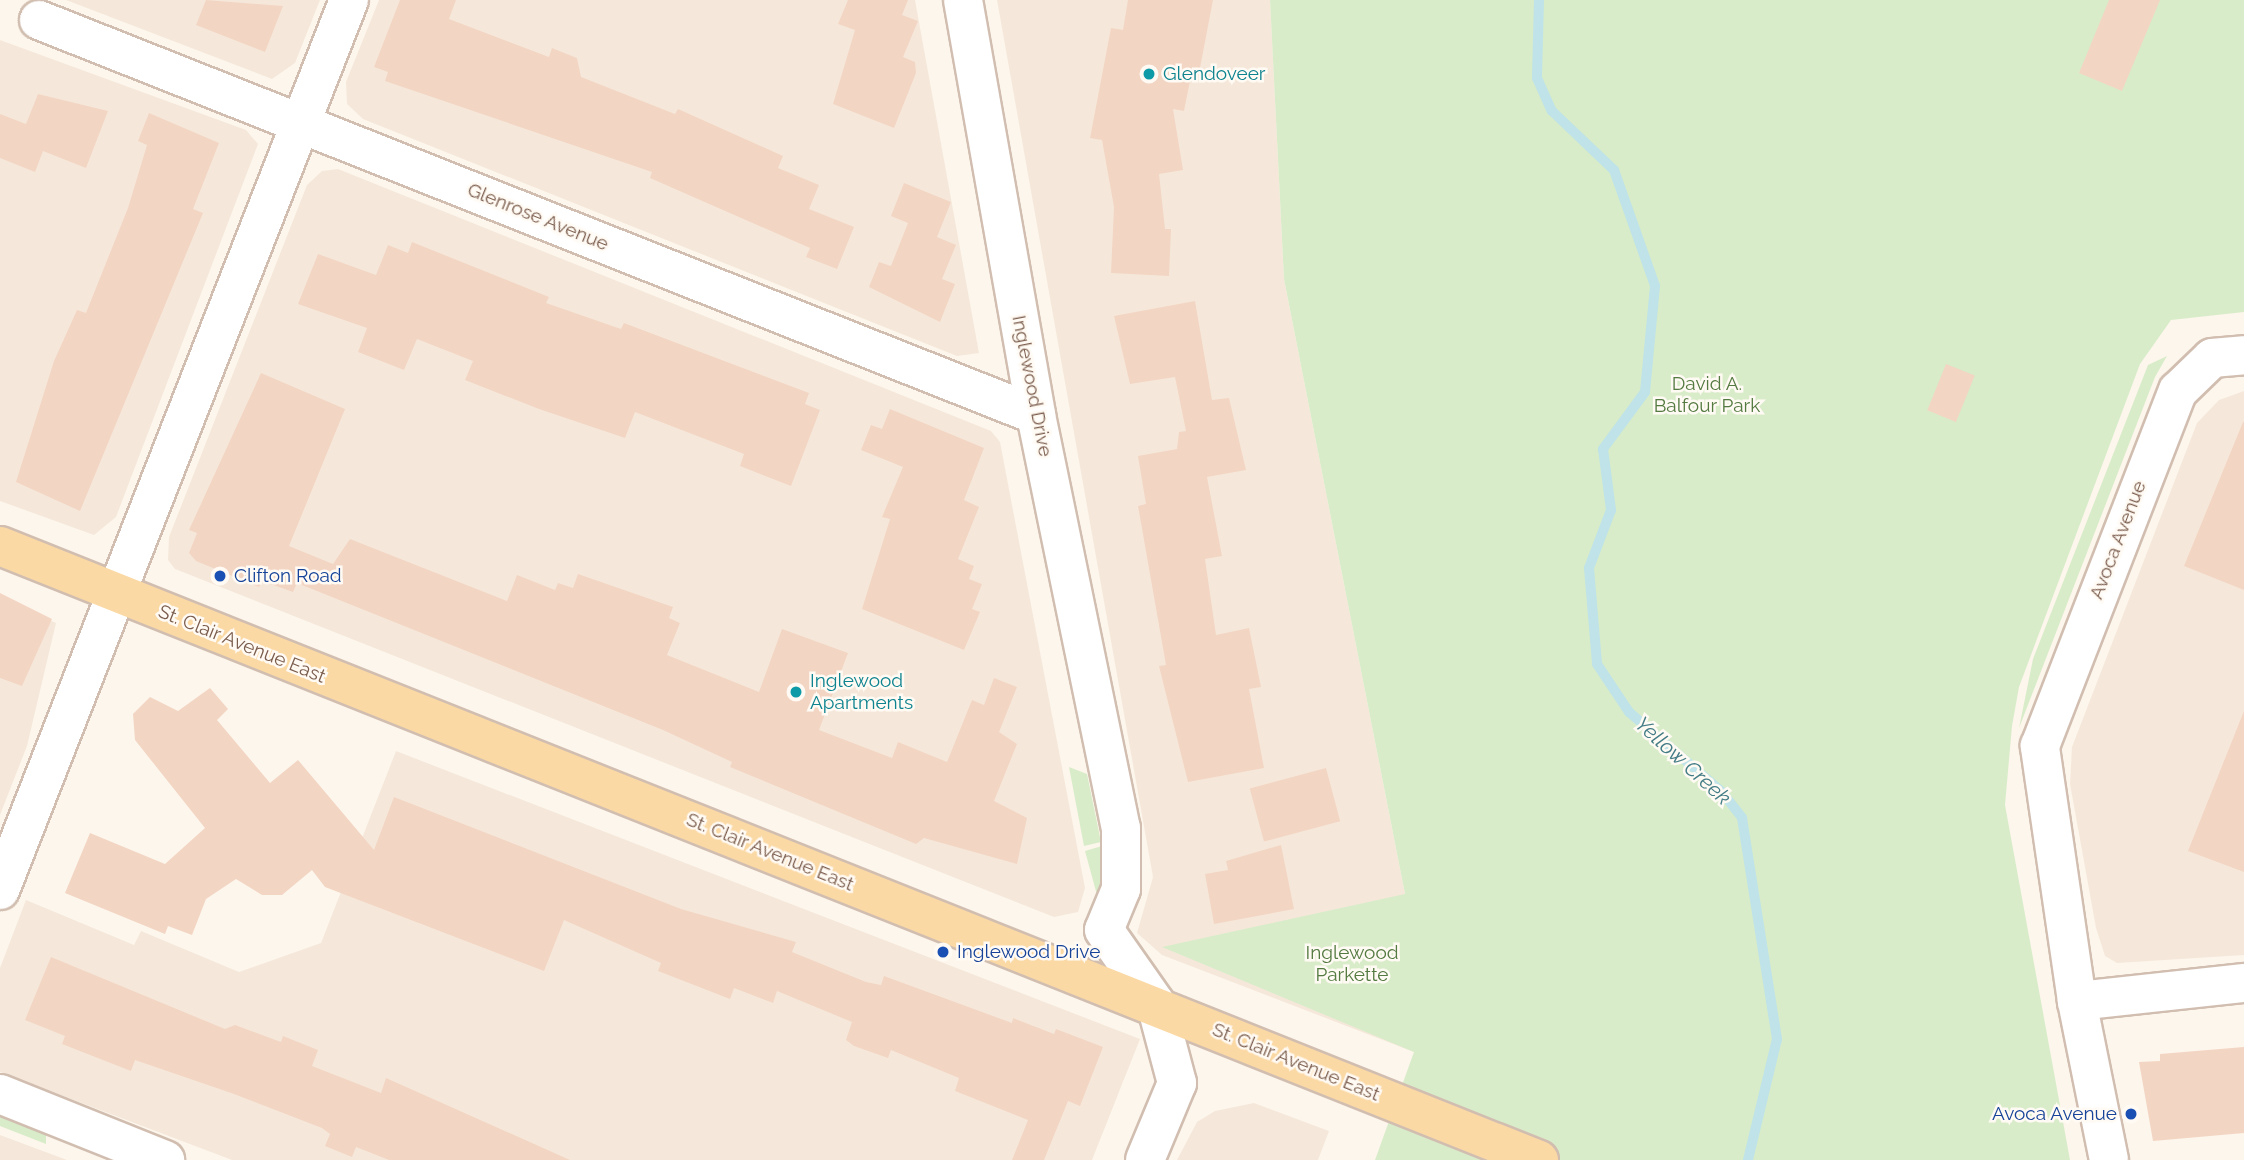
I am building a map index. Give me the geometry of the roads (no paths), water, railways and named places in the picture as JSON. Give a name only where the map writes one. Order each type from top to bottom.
[{"type":"main road","name":"St. Clair Avenue East","points":[[0,546],[1156,1004],[1539,1160]]},
{"type":"street","points":[[0,890],[349,0]]},
{"type":"street","name":"Inglewood Drive","points":[[963,0],[1036,415],[1123,840],[1121,889],[1104,930],[1156,1004],[1177,1083],[1145,1160]]},
{"type":"street","name":"Glenrose Avenue","points":[[39,20],[1036,415]]},
{"type":"street","name":"Avoca Avenue","points":[[2109,1160],[2077,1002],[2040,746],[2172,404],[2203,365],[2234,354]]},
{"type":"street","points":[[2077,1002],[2244,983]]},
{"type":"street","points":[[0,1094],[165,1160]]},
{"type":"waterway","name":"Yellow Creek","points":[[1539,0],[1537,78],[1552,111],[1614,170],[1655,286],[1645,392],[1603,449],[1611,510],[1589,568],[1597,664],[1629,712],[1722,792],[1742,818],[1777,1039],[1748,1160]]},
{"type":"place","name":"Glendoveer","points":[[1149,74]]},
{"type":"place","name":"Clifton Road","points":[[220,576]]},
{"type":"place","name":"Inglewood Apartments","points":[[796,692]]},
{"type":"place","name":"Inglewood Drive","points":[[943,952]]},
{"type":"place","name":"Avoca Avenue","points":[[2131,1114]]},
{"type":"park label","name":"David A. Balfour Park","points":[[1707,395]]},
{"type":"park label","name":"Inglewood Parkette","points":[[1352,964]]}]
